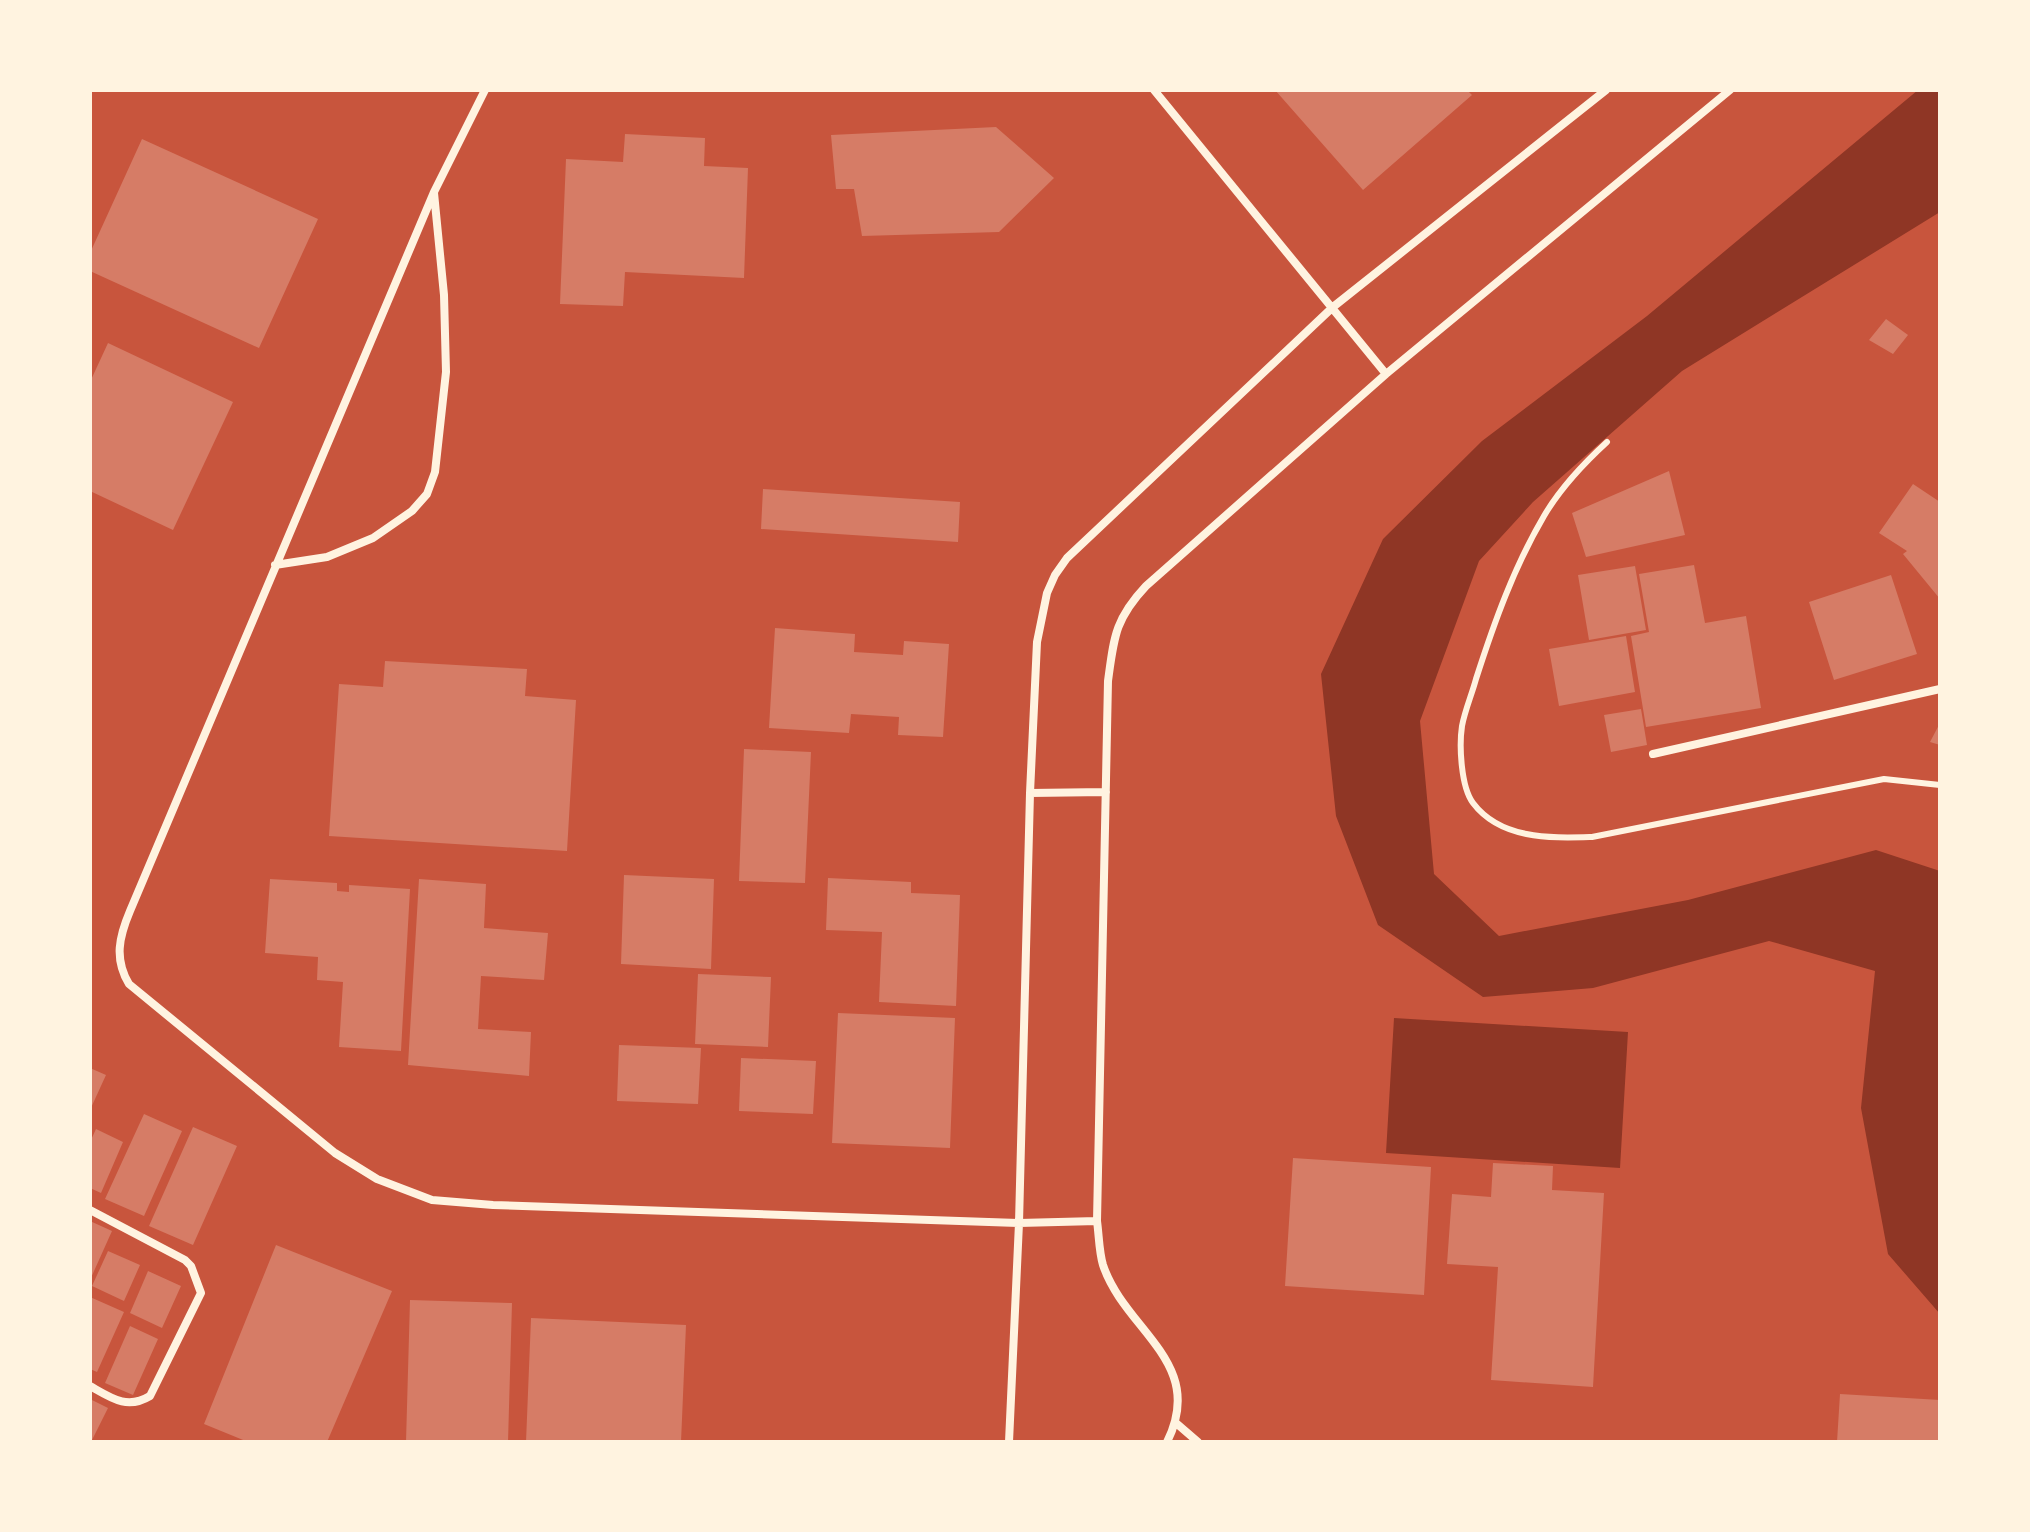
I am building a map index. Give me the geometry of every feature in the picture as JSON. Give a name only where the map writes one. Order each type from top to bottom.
[{"type":"street","points":[[485,90],[434,192],[121,932],[121,971],[129,984],[335,1153],[377,1179],[432,1200],[1019,1223],[1097,1221]]},
{"type":"street","points":[[1154,90],[1386,374]]},
{"type":"street","points":[[1009,1442],[1019,1223],[1030,793],[1037,642],[1047,593],[1067,558],[1333,307],[1606,90]]},
{"type":"street","points":[[1167,1442],[1176,1423],[1180,1397],[1168,1364],[1117,1291],[1103,1265],[1097,1221],[1108,681],[1113,646],[1127,606],[1386,374],[1730,90]]},
{"type":"street","points":[[275,565],[327,557],[373,538],[412,511],[427,494],[435,472],[446,372],[444,295],[434,192]]},
{"type":"street","points":[[1653,754],[1940,689]]},
{"type":"street","points":[[1030,793],[1106,792]]},
{"type":"street","points":[[90,1210],[185,1260],[191,1266],[201,1293],[150,1396],[119,1403],[90,1386]]},
{"type":"street","points":[[1176,1423],[1198,1442]]},
{"type":"lane","points":[[1607,442],[1576,470],[1545,513],[1516,567],[1462,725],[1460,762],[1472,802],[1502,827],[1544,838],[1592,837],[1884,779],[1940,785]]},
{"type":"shaded area","points":[[1918,90],[1940,90],[1940,212],[1682,371],[1533,502],[1479,561],[1420,721],[1434,874],[1499,936],[1688,900],[1876,850],[1940,871],[1940,1314],[1888,1254],[1861,1108],[1875,971],[1769,941],[1593,988],[1483,997],[1378,925],[1336,816],[1321,674],[1383,539],[1482,441],[1647,316]]},
{"type":"shaded area","points":[[1394,1018],[1628,1032],[1620,1168],[1386,1153]]},
{"type":"building","points":[[1275,90],[1467,90],[1472,95],[1363,190]]},
{"type":"building","points":[[996,127],[1054,178],[999,232],[862,236],[854,189],[836,189],[831,135]]},
{"type":"building","points":[[625,134],[705,138],[704,166],[748,168],[744,278],[625,272],[623,306],[560,304],[566,159],[623,162]]},
{"type":"building","points":[[142,139],[318,219],[259,348],[90,271],[90,253]]},
{"type":"building","points":[[1886,319],[1908,335],[1893,354],[1869,340]]},
{"type":"building","points":[[108,343],[233,402],[173,530],[90,491],[90,382]]},
{"type":"building","points":[[1669,471],[1685,535],[1586,557],[1572,513]]},
{"type":"building","points":[[1913,484],[1940,502],[1940,599],[1903,554],[1907,551],[1879,533]]},
{"type":"building","points":[[763,489],[960,502],[958,542],[761,529]]},
{"type":"building","points":[[1694,565],[1705,623],[1746,616],[1761,708],[1646,727],[1631,636],[1649,632],[1639,574]]},
{"type":"building","points":[[1635,566],[1646,630],[1589,640],[1578,575]]},
{"type":"building","points":[[1891,575],[1917,654],[1834,680],[1809,602]]},
{"type":"building","points":[[775,628],[855,634],[854,652],[903,655],[904,641],[949,644],[943,737],[898,735],[899,717],[851,714],[849,733],[769,728]]},
{"type":"building","points":[[1626,636],[1635,692],[1559,706],[1549,649]]},
{"type":"building","points":[[385,661],[527,669],[525,696],[576,700],[567,851],[329,836],[339,684],[383,687]]},
{"type":"building","points":[[1641,709],[1647,745],[1611,752],[1604,715]]},
{"type":"building","points":[[1940,723],[1940,745],[1930,742]]},
{"type":"building","points":[[744,749],[811,752],[805,883],[739,881]]},
{"type":"building","points":[[624,875],[714,879],[711,969],[621,964]]},
{"type":"building","points":[[828,878],[911,882],[911,893],[960,895],[956,1006],[879,1002],[882,932],[826,930]]},
{"type":"building","points":[[270,879],[337,883],[337,891],[349,892],[349,885],[410,889],[401,1051],[339,1047],[343,982],[317,980],[318,957],[265,953]]},
{"type":"building","points":[[419,879],[486,884],[484,928],[548,933],[544,980],[481,976],[478,1029],[531,1032],[529,1076],[408,1065]]},
{"type":"building","points":[[698,974],[771,977],[768,1047],[695,1044]]},
{"type":"building","points":[[838,1013],[955,1018],[950,1148],[832,1143]]},
{"type":"building","points":[[619,1045],[701,1048],[698,1104],[617,1101]]},
{"type":"building","points":[[741,1058],[816,1061],[813,1114],[739,1111]]},
{"type":"building","points":[[90,1068],[106,1075],[90,1110]]},
{"type":"building","points":[[144,1114],[182,1131],[144,1216],[105,1199]]},
{"type":"building","points":[[193,1127],[237,1146],[193,1245],[149,1226]]},
{"type":"building","points":[[96,1129],[123,1142],[101,1193],[90,1188],[90,1142]]},
{"type":"building","points":[[1293,1158],[1431,1167],[1424,1295],[1285,1286]]},
{"type":"building","points":[[1493,1163],[1553,1166],[1552,1190],[1604,1193],[1593,1387],[1491,1380],[1498,1267],[1447,1264],[1452,1194],[1491,1197]]},
{"type":"building","points":[[90,1221],[112,1231],[90,1280]]},
{"type":"building","points":[[276,1245],[392,1291],[327,1442],[248,1442],[204,1424]]},
{"type":"building","points":[[108,1251],[140,1265],[124,1301],[92,1286]]},
{"type":"building","points":[[148,1271],[181,1286],[162,1328],[130,1313]]},
{"type":"building","points":[[90,1297],[124,1312],[97,1372],[90,1369]]},
{"type":"building","points":[[410,1300],[512,1303],[508,1442],[406,1442]]},
{"type":"building","points":[[531,1318],[686,1325],[681,1442],[526,1442]]},
{"type":"building","points":[[130,1326],[158,1339],[133,1395],[105,1383]]},
{"type":"building","points":[[1840,1394],[1940,1400],[1939,1442],[1837,1442]]},
{"type":"building","points":[[90,1399],[108,1408],[91,1442],[90,1442]]}]
